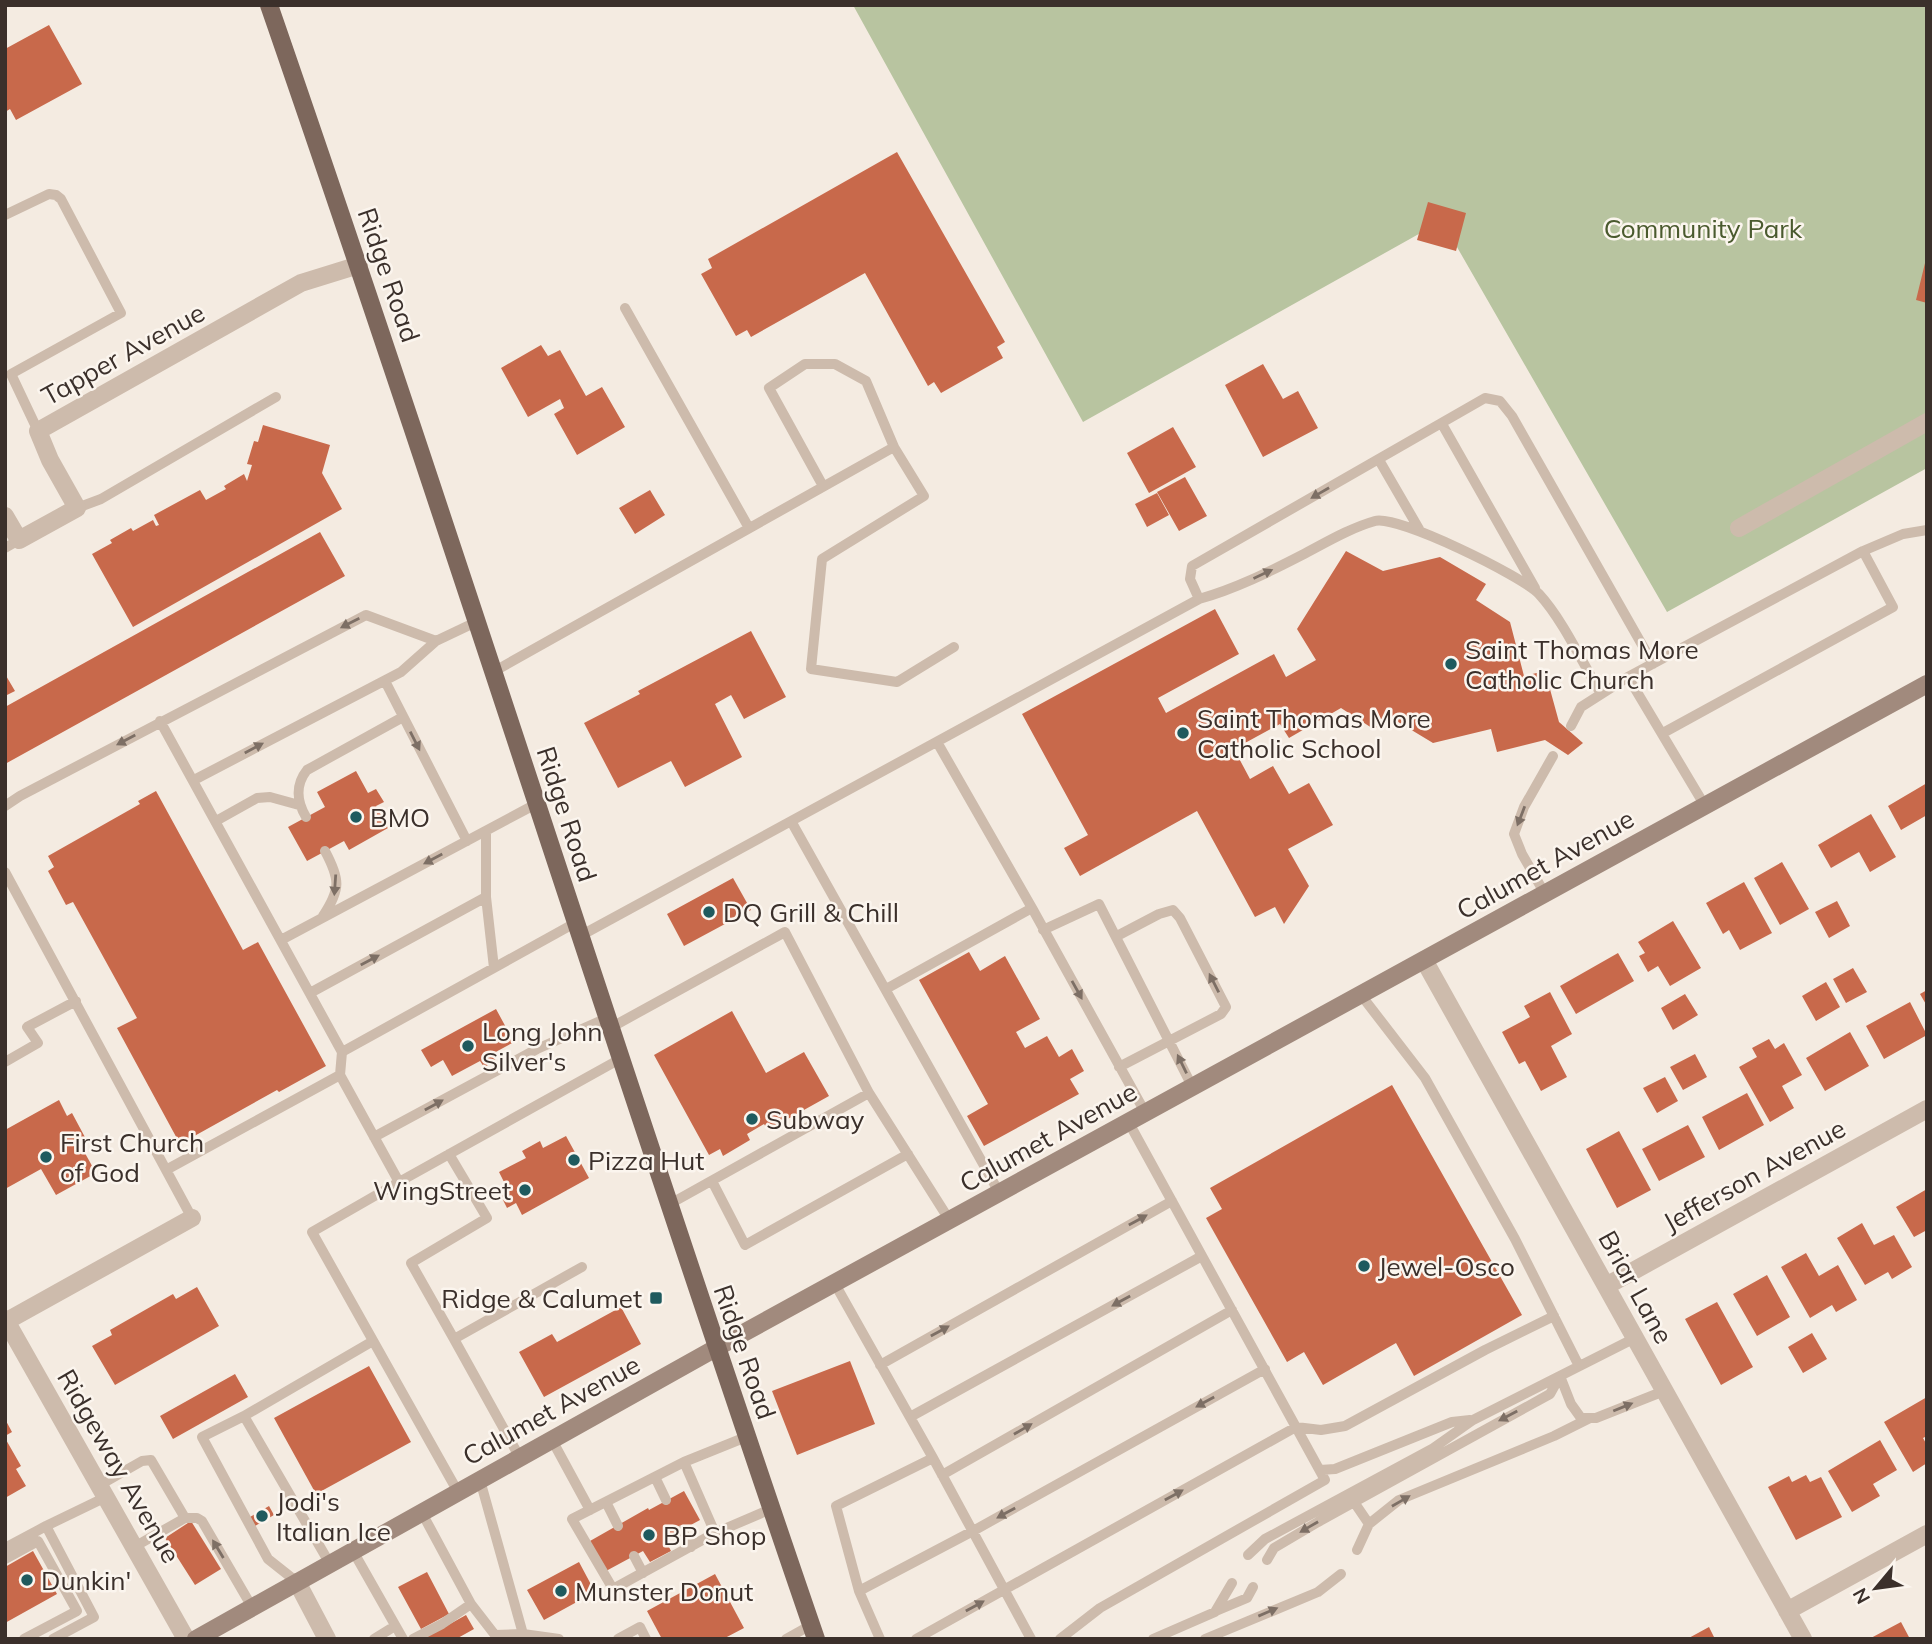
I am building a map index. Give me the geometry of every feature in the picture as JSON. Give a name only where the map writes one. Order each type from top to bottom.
[{"type":"main road","name":"Ridge Road","points":[[269,5],[359,265],[668,1205],[813,1632]]},
{"type":"main road","name":"Calumet Avenue","points":[[203,1637],[716,1348],[1927,684]]},
{"type":"street","name":"Tapper Avenue","points":[[77,508],[50,460],[38,431],[301,283],[359,265]]},
{"type":"street","points":[[1738,528],[1927,422]]},
{"type":"street","points":[[5,516],[12,544],[77,508]]},
{"type":"street","name":"Briar Lane","points":[[1424,960],[1802,1639]]},
{"type":"street","name":"Jefferson Avenue","points":[[1606,1286],[1927,1109]]},
{"type":"street","points":[[6,1321],[192,1218]]},
{"type":"street","name":"Ridgeway Avenue","points":[[6,1321],[186,1639]]},
{"type":"street","points":[[1787,1611],[1927,1534]]},
{"type":"street","points":[[297,1583],[327,1639]]},
{"type":"lane","points":[[5,215],[48,194],[61,199],[121,313],[11,374]]},
{"type":"lane","points":[[625,308],[749,528]]},
{"type":"lane","points":[[5,363],[38,431]]},
{"type":"lane","points":[[823,486],[769,388],[805,364],[835,363],[866,381],[894,447],[924,496],[822,559],[811,669],[897,682],[954,647]]},
{"type":"lane","points":[[77,508],[101,499],[276,397]]},
{"type":"lane","points":[[1199,599],[1191,579],[1192,566],[1485,398],[1500,401],[1512,416],[1653,664]]},
{"type":"lane","points":[[1442,424],[1538,593],[1601,694]]},
{"type":"lane","points":[[493,672],[894,447]]},
{"type":"lane","points":[[1379,460],[1419,529]]},
{"type":"lane","points":[[342,1052],[494,968],[578,930],[791,821],[1199,599],[1224,592],[1335,537],[1378,520],[1419,529],[1522,581],[1538,593]]},
{"type":"lane","points":[[1571,726],[1581,708],[1628,677],[1863,551],[1903,534],[1927,530]]},
{"type":"lane","points":[[1663,733],[1893,607],[1863,551]]},
{"type":"lane","points":[[5,806],[160,721],[366,615],[436,641]]},
{"type":"lane","points":[[194,780],[401,672],[436,641],[476,622]]},
{"type":"lane","points":[[1628,677],[1705,806]]},
{"type":"lane","points":[[384,681],[467,841]]},
{"type":"lane","points":[[306,817],[299,805],[300,783],[307,770],[403,717]]},
{"type":"lane","points":[[160,721],[342,1052],[340,1075],[399,1182]]},
{"type":"lane","points":[[937,742],[1146,1114]]},
{"type":"lane","points":[[1545,894],[1514,834],[1524,807],[1553,756]]},
{"type":"lane","points":[[216,821],[263,797],[299,805]]},
{"type":"lane","points":[[281,940],[536,804]]},
{"type":"lane","points":[[791,821],[1000,1194]]},
{"type":"lane","points":[[486,831],[486,897],[494,968]]},
{"type":"lane","points":[[321,919],[336,893],[337,881],[325,851]]},
{"type":"lane","points":[[5,872],[192,1218]]},
{"type":"lane","points":[[310,993],[486,897]]},
{"type":"lane","points":[[1043,930],[1099,904],[1193,1087]]},
{"type":"lane","points":[[886,989],[1032,908]]},
{"type":"lane","points":[[1117,936],[1159,914],[1173,910],[1180,918],[1226,1007],[1221,1014],[1119,1067]]},
{"type":"lane","points":[[374,1137],[537,1049],[608,1023],[785,932],[869,1093],[950,1221]]},
{"type":"lane","points":[[1361,995],[1425,1078],[1515,1239],[1579,1366]]},
{"type":"lane","points":[[5,1062],[38,1043],[27,1027],[76,1001]]},
{"type":"lane","points":[[458,1492],[312,1232],[620,1059]]},
{"type":"lane","points":[[166,1170],[340,1075]]},
{"type":"lane","points":[[668,1205],[869,1093]]},
{"type":"lane","points":[[1060,1639],[1100,1608],[1325,1480],[1129,1123]]},
{"type":"lane","points":[[449,1154],[487,1218],[411,1263],[520,1458]]},
{"type":"lane","points":[[712,1181],[745,1244],[908,1154]]},
{"type":"lane","points":[[880,1365],[1172,1201]]},
{"type":"lane","points":[[910,1417],[1202,1256]]},
{"type":"lane","points":[[454,1339],[582,1268]]},
{"type":"lane","points":[[835,1284],[1030,1638]]},
{"type":"lane","points":[[942,1475],[1233,1310]]},
{"type":"lane","points":[[916,1639],[1296,1427],[1321,1430],[1345,1426],[1554,1316]]},
{"type":"lane","points":[[1248,1555],[1273,1535],[1432,1449],[1473,1420],[1635,1338]]},
{"type":"lane","points":[[297,1583],[268,1559],[202,1437],[244,1416],[373,1341]]},
{"type":"lane","points":[[859,1591],[1265,1369]]},
{"type":"lane","points":[[1560,1376],[1571,1404],[1585,1418]]},
{"type":"lane","points":[[1267,1560],[1274,1548],[1550,1394],[1560,1376]]},
{"type":"lane","points":[[1357,1550],[1369,1524],[1399,1500],[1553,1436],[1585,1418],[1596,1418],[1664,1391]]},
{"type":"lane","points":[[244,1416],[330,1564]]},
{"type":"lane","points":[[1320,1470],[1335,1469],[1452,1422],[1473,1420]]},
{"type":"lane","points":[[746,1437],[684,1462],[572,1519],[613,1589],[715,1534],[771,1510]]},
{"type":"lane","points":[[552,1440],[590,1510]]},
{"type":"lane","points":[[880,1639],[859,1591],[836,1506],[933,1458]]},
{"type":"lane","points":[[5,1548],[103,1491],[142,1461],[152,1461],[185,1518]]},
{"type":"lane","points":[[684,1462],[715,1534]]},
{"type":"lane","points":[[655,1477],[666,1500]]},
{"type":"lane","points":[[480,1480],[523,1634]]},
{"type":"lane","points":[[606,1502],[618,1526]]},
{"type":"lane","points":[[1354,1502],[1369,1524]]},
{"type":"lane","points":[[422,1513],[471,1604],[495,1635],[523,1634],[559,1639]]},
{"type":"lane","points":[[134,1547],[185,1518],[197,1518],[202,1521],[253,1607]]},
{"type":"lane","points":[[46,1526],[94,1617],[53,1639]]},
{"type":"lane","points":[[682,1530],[691,1547]]},
{"type":"lane","points":[[5,1559],[38,1541],[77,1611],[24,1639]]},
{"type":"lane","points":[[353,1551],[403,1639]]},
{"type":"lane","points":[[634,1556],[643,1573]]},
{"type":"lane","points":[[1205,1639],[1318,1592],[1341,1574]]},
{"type":"lane","points":[[1215,1612],[1232,1583]]},
{"type":"lane","points":[[1153,1639],[1247,1598],[1253,1587]]},
{"type":"lane","points":[[413,1639],[442,1624],[471,1604]]},
{"type":"lane","points":[[374,1639],[396,1626]]},
{"type":"lane","points":[[618,1639],[640,1627],[646,1639]]},
{"type":"lane","points":[[786,1639],[813,1632]]},
{"type":"green space","name":"Community Park","points":[[853,5],[1927,5],[1927,468],[1667,612],[1442,221],[1083,422]]},
{"type":"building","points":[[49,25],[82,84],[16,120],[10,109],[5,112],[5,49]]},
{"type":"building","points":[[897,152],[1005,342],[997,347],[1003,358],[941,393],[934,382],[928,386],[865,273],[751,337],[747,330],[736,336],[701,274],[712,268],[708,259]]},
{"type":"building","points":[[1428,202],[1466,213],[1456,251],[1417,240]]},
{"type":"building","points":[[1927,259],[1927,303],[1916,300]]},
{"type":"building","points":[[541,345],[548,356],[560,350],[586,396],[602,387],[625,427],[577,455],[554,414],[564,408],[560,399],[528,417],[501,368]]},
{"type":"building","points":[[1263,364],[1283,399],[1298,391],[1318,428],[1263,457],[1225,385]]},
{"type":"building","points":[[263,425],[330,445],[322,473],[342,509],[133,627],[92,554],[131,528],[133,531],[153,520],[156,526],[159,525],[154,515],[200,490],[206,500],[226,489],[224,486],[244,474],[247,481],[252,465],[247,464],[254,441],[258,442]]},
{"type":"building","points":[[1173,427],[1196,467],[1149,493],[1127,453]]},
{"type":"building","points":[[1185,477],[1207,516],[1179,531],[1157,492]]},
{"type":"building","points":[[650,490],[665,515],[635,534],[619,508]]},
{"type":"building","points":[[1157,493],[1169,515],[1147,527],[1135,504]]},
{"type":"building","points":[[320,532],[345,576],[5,764],[5,707]]},
{"type":"building","points":[[1346,551],[1383,571],[1440,557],[1486,584],[1476,600],[1510,622],[1524,676],[1545,671],[1559,722],[1583,743],[1568,755],[1545,740],[1497,752],[1491,729],[1433,743],[1385,714],[1375,730],[1341,708],[1289,738],[1280,724],[1234,749],[1250,779],[1273,766],[1289,794],[1309,783],[1333,825],[1288,849],[1309,886],[1284,924],[1275,907],[1255,917],[1197,811],[1080,876],[1064,848],[1088,835],[1022,714],[1215,609],[1239,654],[1158,698],[1166,713],[1274,654],[1286,677],[1316,660],[1297,629]]},
{"type":"building","points":[[751,631],[786,697],[744,719],[731,695],[715,704],[742,757],[685,787],[671,761],[618,788],[584,723]]},
{"type":"building","points":[[5,674],[15,691],[5,696]]},
{"type":"building","name":"BMO","points":[[356,771],[368,793],[376,789],[384,802],[376,806],[388,828],[349,850],[344,841],[307,861],[288,827],[325,807],[317,792]]},
{"type":"building","points":[[1927,783],[1927,815],[1901,830],[1888,806]]},
{"type":"building","points":[[156,791],[243,950],[258,942],[326,1066],[180,1144],[117,1028],[137,1018],[73,902],[66,905],[48,871],[54,867],[48,856],[140,804],[138,801]]},
{"type":"building","points":[[1871,814],[1896,857],[1870,872],[1859,852],[1831,868],[1818,845]]},
{"type":"building","points":[[1782,862],[1809,909],[1780,925],[1754,878]]},
{"type":"building","name":"DQ Grill & Chill","points":[[733,878],[751,910],[684,946],[667,914]]},
{"type":"building","points":[[1744,882],[1772,933],[1740,950],[1729,930],[1723,934],[1706,903]]},
{"type":"building","points":[[1837,901],[1850,926],[1829,938],[1815,912]]},
{"type":"building","points":[[1673,921],[1701,968],[1670,986],[1658,966],[1648,972],[1639,956],[1645,953],[1638,942]]},
{"type":"building","points":[[969,952],[980,971],[1005,956],[1040,1019],[1016,1032],[1025,1048],[1047,1036],[1059,1057],[1072,1049],[1084,1071],[1070,1079],[1079,1094],[984,1146],[967,1116],[988,1104],[919,980]]},
{"type":"building","points":[[1618,953],[1634,981],[1576,1014],[1560,986]]},
{"type":"building","points":[[1853,968],[1867,992],[1846,1003],[1833,979]]},
{"type":"building","points":[[1826,982],[1840,1007],[1816,1021],[1802,996]]},
{"type":"building","points":[[1927,990],[1927,1006],[1920,994]]},
{"type":"building","points":[[1550,992],[1572,1034],[1551,1046],[1567,1077],[1541,1091],[1525,1061],[1519,1064],[1502,1032],[1530,1017],[1524,1006]]},
{"type":"building","points":[[1685,994],[1698,1015],[1673,1030],[1661,1008]]},
{"type":"building","points":[[1910,1002],[1927,1035],[1884,1059],[1866,1026]]},
{"type":"building","name":"Long John Silver's","points":[[496,1009],[514,1042],[492,1054],[496,1061],[484,1067],[480,1061],[452,1076],[443,1060],[431,1067],[421,1050]]},
{"type":"building","points":[[732,1011],[766,1073],[804,1052],[829,1096],[768,1130],[764,1124],[747,1134],[750,1140],[723,1156],[720,1149],[709,1155],[654,1055]]},
{"type":"building","points":[[1850,1032],[1869,1066],[1825,1091],[1806,1058]]},
{"type":"building","points":[[1769,1039],[1775,1049],[1784,1043],[1802,1075],[1782,1086],[1794,1108],[1770,1122],[1739,1067],[1757,1057],[1752,1048]]},
{"type":"building","points":[[1695,1054],[1707,1077],[1683,1090],[1670,1067]]},
{"type":"building","points":[[1665,1077],[1678,1101],[1657,1113],[1643,1088]]},
{"type":"building","name":"Jewel-Osco","points":[[1392,1085],[1522,1315],[1414,1376],[1396,1343],[1323,1385],[1304,1352],[1287,1362],[1206,1218],[1222,1209],[1210,1188]]},
{"type":"building","points":[[1747,1093],[1764,1125],[1719,1150],[1702,1117]]},
{"type":"building","name":"First Church of God","points":[[59,1100],[67,1116],[72,1113],[87,1141],[81,1146],[96,1173],[56,1195],[41,1169],[5,1189],[5,1130]]},
{"type":"building","points":[[1688,1125],[1705,1157],[1659,1181],[1642,1149]]},
{"type":"building","points":[[1619,1131],[1651,1190],[1617,1208],[1586,1149]]},
{"type":"building","points":[[566,1136],[589,1178],[522,1215],[516,1203],[507,1208],[497,1188],[505,1184],[499,1172],[526,1158],[522,1151],[540,1141],[543,1148]]},
{"type":"building","points":[[1927,1189],[1927,1230],[1914,1237],[1896,1207]]},
{"type":"building","points":[[1862,1223],[1874,1245],[1894,1235],[1912,1267],[1892,1279],[1888,1272],[1865,1285],[1837,1238]]},
{"type":"building","points":[[1806,1253],[1819,1276],[1838,1265],[1857,1300],[1836,1312],[1832,1305],[1810,1318],[1781,1267]]},
{"type":"building","points":[[1767,1275],[1790,1317],[1757,1336],[1733,1294]]},
{"type":"building","points":[[197,1287],[219,1326],[115,1385],[92,1346],[112,1335],[110,1330],[173,1294],[176,1299]]},
{"type":"building","points":[[1717,1302],[1753,1367],[1721,1385],[1685,1319]]},
{"type":"building","points":[[621,1307],[641,1344],[544,1397],[519,1352],[552,1334],[557,1342]]},
{"type":"building","points":[[1812,1333],[1827,1359],[1803,1373],[1788,1347]]},
{"type":"building","points":[[850,1361],[875,1424],[797,1455],[772,1391]]},
{"type":"building","points":[[369,1366],[411,1442],[316,1494],[274,1418]]},
{"type":"building","points":[[235,1374],[248,1397],[173,1439],[160,1416]]},
{"type":"building","points":[[1927,1397],[1927,1436],[1923,1438],[1927,1445],[1927,1463],[1913,1472],[1884,1422]]},
{"type":"building","points":[[5,1419],[12,1432],[5,1436]]},
{"type":"building","points":[[5,1438],[21,1466],[16,1469],[26,1486],[5,1498]]},
{"type":"building","points":[[1880,1440],[1897,1470],[1873,1484],[1880,1496],[1852,1512],[1828,1471]]},
{"type":"building","points":[[1806,1475],[1810,1482],[1821,1477],[1842,1517],[1796,1540],[1768,1487],[1789,1476],[1792,1482]]},
{"type":"building","points":[[684,1491],[700,1520],[665,1539],[671,1551],[650,1562],[643,1551],[606,1571],[590,1541]]},
{"type":"building","name":"Jodi's Italian Ice","points":[[269,1506],[274,1515],[255,1526],[250,1517]]},
{"type":"building","points":[[191,1521],[221,1569],[195,1585],[165,1538]]},
{"type":"building","name":"Dunkin'","points":[[33,1551],[57,1594],[5,1623],[5,1567]]},
{"type":"building","name":"Munster Donut","points":[[579,1562],[595,1592],[544,1620],[527,1590]]},
{"type":"building","points":[[427,1572],[449,1614],[421,1629],[398,1587]]},
{"type":"building","points":[[715,1574],[744,1628],[723,1639],[662,1639],[647,1611]]},
{"type":"building","points":[[466,1615],[474,1629],[456,1639],[423,1639]]},
{"type":"building","points":[[1901,1622],[1910,1639],[1869,1639]]},
{"type":"building","points":[[1709,1627],[1715,1639],[1687,1639]]},
{"type":"place","name":"Saint Thomas More Catholic Church","points":[[1451,664]]},
{"type":"place","name":"Saint Thomas More Catholic School","points":[[1183,733]]},
{"type":"place","name":"BMO","points":[[356,817]]},
{"type":"place","name":"DQ Grill & Chill","points":[[709,912]]},
{"type":"place","name":"Long John Silver's","points":[[468,1046]]},
{"type":"place","name":"Subway","points":[[752,1119]]},
{"type":"place","name":"First Church of God","points":[[46,1157]]},
{"type":"place","name":"Pizza Hut","points":[[574,1160]]},
{"type":"place","name":"WingStreet","points":[[525,1190]]},
{"type":"place","name":"Jewel-Osco","points":[[1364,1266]]},
{"type":"place","name":"Ridge & Calumet","points":[[656,1298]]},
{"type":"place","name":"Jodi's Italian Ice","points":[[262,1516]]},
{"type":"place","name":"BP Shop","points":[[649,1535]]},
{"type":"place","name":"Dunkin'","points":[[27,1580]]},
{"type":"place","name":"Munster Donut","points":[[561,1591]]}]
